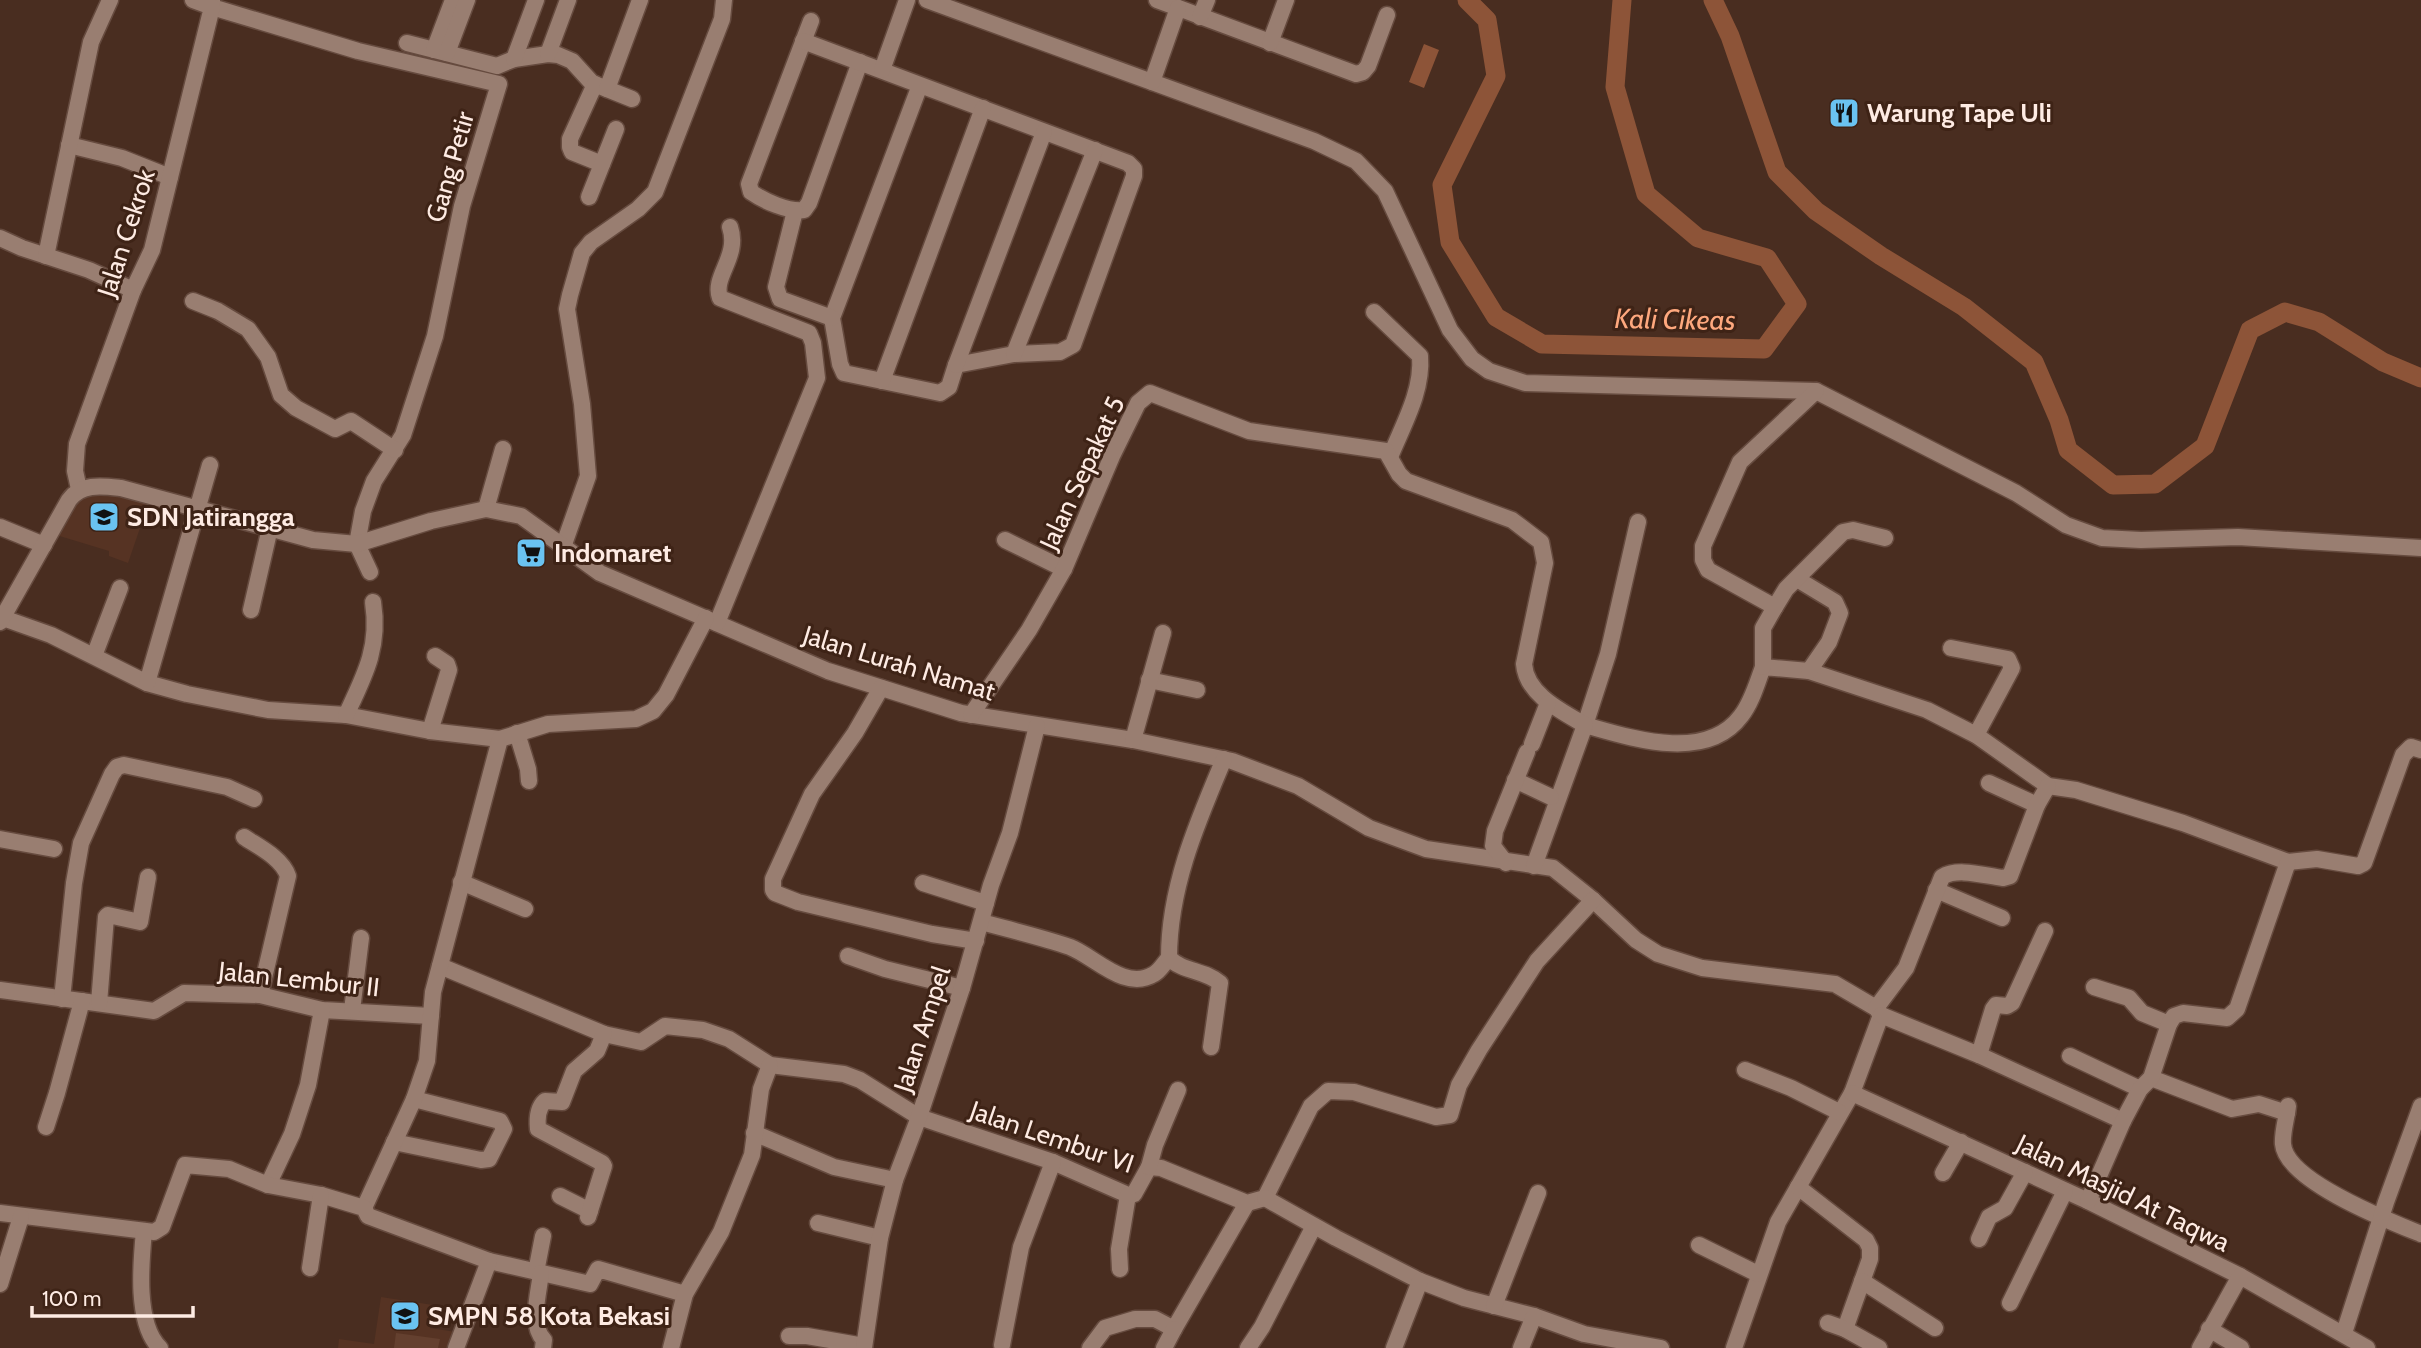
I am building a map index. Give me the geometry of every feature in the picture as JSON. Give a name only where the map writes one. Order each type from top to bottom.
[{"type":"street","points":[[46,256],[91,42],[110,0]]},
{"type":"street","points":[[193,0],[212,3]]},
{"type":"street","points":[[440,51],[453,0]]},
{"type":"street","points":[[440,51],[467,0]]},
{"type":"street","points":[[514,59],[536,0]]},
{"type":"street","points":[[548,54],[568,0]]},
{"type":"street","points":[[602,164],[572,152],[570,139],[601,87],[640,0]]},
{"type":"street","points":[[563,547],[588,476],[582,404],[566,309],[582,253],[591,242],[623,222],[655,192],[722,19],[724,0]]},
{"type":"street","points":[[722,19],[736,0]]},
{"type":"street","points":[[882,70],[907,0]]},
{"type":"street","points":[[927,0],[1314,141],[1356,161],[1385,191],[1450,330],[1472,359],[1489,371],[1525,383],[1816,391],[2016,493],[2066,525],[2102,538],[2141,540],[2238,537],[2421,548]]},
{"type":"street","points":[[1158,0],[1356,74],[1363,72],[1368,66],[1387,15]]},
{"type":"street","points":[[1200,17],[1207,0]]},
{"type":"street","points":[[1270,43],[1286,0]]},
{"type":"street","name":"Jalan Cekrok","points":[[79,489],[75,471],[77,444],[133,290],[152,250],[212,3]]},
{"type":"street","name":"Gang Petir","points":[[212,3],[371,54],[499,84],[462,206],[435,336],[403,435],[374,481],[369,494],[357,544]]},
{"type":"street","points":[[1152,82],[1178,8]]},
{"type":"street","points":[[811,21],[749,184],[751,192],[795,211],[804,210],[809,203],[860,62]]},
{"type":"street","points":[[803,41],[1095,150],[1128,163],[1134,169],[1134,176],[1073,345],[1060,352],[1014,354],[956,365]]},
{"type":"street","points":[[407,43],[497,65],[514,59],[548,54],[572,61],[601,87],[632,99]]},
{"type":"street","points":[[920,85],[832,318],[844,373],[940,393],[949,387],[1044,132]]},
{"type":"street","points":[[882,381],[983,108]]},
{"type":"street","points":[[589,197],[616,129]]},
{"type":"street","points":[[69,145],[122,158],[170,177]]},
{"type":"street","points":[[1014,354],[1095,150]]},
{"type":"street","points":[[795,211],[776,293],[780,299],[832,318]]},
{"type":"street","points":[[79,489],[69,500],[2,620],[51,635],[148,684],[268,710],[346,715],[430,731],[500,739],[548,724],[636,719],[653,711],[666,695],[711,621],[817,378],[809,332],[720,298],[718,289],[733,247],[734,239],[730,227]]},
{"type":"street","points":[[0,238],[89,270],[133,290]]},
{"type":"street","points":[[193,301],[218,311],[248,329],[268,357],[281,395],[296,408],[331,429],[338,429],[351,421],[395,450]]},
{"type":"street","points":[[1374,312],[1420,356],[1422,373],[1390,457],[1406,481],[1512,520],[1541,542],[1545,563],[1524,664],[1525,675],[1548,703],[1585,725],[1626,737],[1682,744],[1709,741],[1727,731],[1741,716],[1752,698],[1763,667],[1763,628],[1786,589],[1843,532],[1853,530],[1885,538]]},
{"type":"street","points":[[1776,607],[1708,570],[1703,560],[1703,546],[1740,462],[1816,391]]},
{"type":"street","name":"Jalan Sepakat 5","points":[[971,715],[1029,630],[1064,569],[1112,456],[1138,403],[1150,393],[1249,431],[1371,448],[1386,451],[1390,457]]},
{"type":"street","points":[[486,509],[503,449]]},
{"type":"street","points":[[148,684],[210,465]]},
{"type":"street","name":"Jalan Lurah Namat","points":[[79,489],[94,486],[121,488],[313,540],[357,544],[431,520],[486,509],[522,516],[600,573],[828,671],[971,715],[1133,740],[1224,759],[1297,786],[1369,828],[1426,849],[1553,868],[1636,940],[1658,954],[1702,968],[1835,984],[1878,1012],[2123,1121]]},
{"type":"street","points":[[1534,866],[1608,654],[1638,522]]},
{"type":"street","points":[[0,527],[44,545]]},
{"type":"street","points":[[251,610],[270,528]]},
{"type":"street","points":[[1005,540],[1064,569]]},
{"type":"street","points":[[357,544],[370,572]]},
{"type":"street","points":[[1797,579],[1835,602],[1840,613],[1829,642],[1810,671]]},
{"type":"street","points":[[94,656],[120,588]]},
{"type":"street","points":[[346,715],[371,661],[374,647],[373,602]]},
{"type":"street","points":[[1133,740],[1163,634]]},
{"type":"street","points":[[1951,648],[2008,659],[2011,668],[1976,735]]},
{"type":"street","points":[[430,731],[449,670],[447,664],[435,656]]},
{"type":"street","points":[[1763,667],[1810,671],[1927,710],[1976,735],[2048,786],[2076,790],[2183,823],[2288,862],[2318,859],[2358,866],[2364,863],[2403,755],[2411,747],[2421,750]]},
{"type":"street","points":[[1149,680],[1197,690]]},
{"type":"street","points":[[881,688],[804,810],[774,878],[773,890],[798,902],[919,931],[976,941]]},
{"type":"street","points":[[1506,863],[1493,846],[1493,839],[1548,703]]},
{"type":"street","name":"Jalan Ampel","points":[[864,1347],[880,1238],[895,1180],[962,988],[986,903],[1010,833],[1037,726]]},
{"type":"street","points":[[517,733],[529,781]]},
{"type":"street","points":[[363,1208],[414,1099],[426,1061],[433,992],[500,739]]},
{"type":"street","points":[[981,922],[1073,948],[1107,970],[1127,977],[1156,974],[1169,958],[1169,933],[1180,874],[1191,837],[1224,759]]},
{"type":"street","points":[[62,999],[74,883],[81,843],[111,774],[117,767],[124,765],[227,787],[254,799]]},
{"type":"street","points":[[1515,780],[1551,797]]},
{"type":"street","points":[[1989,783],[2037,805]]},
{"type":"street","points":[[1734,1348],[1778,1222],[1839,1112],[1853,1093],[1878,1012],[1906,968],[1942,877],[1947,873],[2003,878],[2010,876],[2037,805],[2048,786]]},
{"type":"street","points":[[244,836],[286,868],[288,876],[260,995]]},
{"type":"street","points":[[0,839],[54,849]]},
{"type":"street","points":[[2088,1201],[2123,1121],[2146,1084],[2174,1016],[2183,1013],[2227,1018],[2234,1014],[2288,862]]},
{"type":"street","points":[[99,1003],[106,917],[108,915],[139,923],[148,877]]},
{"type":"street","points":[[461,882],[525,909]]},
{"type":"street","points":[[923,883],[986,903]]},
{"type":"street","points":[[1936,890],[2002,918]]},
{"type":"street","points":[[1265,1198],[1311,1106],[1328,1091],[1354,1092],[1436,1117],[1450,1115],[1459,1085],[1537,961],[1593,900]]},
{"type":"street","points":[[1979,1055],[1993,1009],[1996,1005],[2010,1006],[2045,931]]},
{"type":"street","points":[[352,1010],[361,939]]},
{"type":"street","points":[[848,956],[885,969],[962,988]]},
{"type":"street","points":[[1169,958],[1177,965],[1214,977],[1220,983],[1211,1046]]},
{"type":"street","points":[[440,966],[604,1034],[641,1042],[665,1026],[703,1030],[729,1039],[770,1065],[761,1089],[752,1155],[721,1232],[685,1294],[671,1348]]},
{"type":"street","points":[[2094,987],[2129,998],[2142,1013],[2169,1024]]},
{"type":"street","name":"Jalan Lembur II","points":[[0,990],[154,1012],[184,993],[260,995],[322,1010],[431,1016]]},
{"type":"street","points":[[46,1127],[82,1001]]},
{"type":"street","points":[[268,1185],[292,1134],[308,1085],[322,1010]]},
{"type":"street","points":[[560,1196],[589,1214],[604,1166],[538,1129],[540,1106],[545,1101],[562,1102],[574,1072],[597,1051],[604,1034]]},
{"type":"street","points":[[2070,1056],[2146,1084],[2232,1109],[2259,1104],[2288,1110],[2283,1145],[2292,1164],[2316,1186],[2421,1234]]},
{"type":"street","name":"Jalan Lembur VI","points":[[770,1065],[844,1074],[860,1080],[919,1117],[1053,1162],[1128,1195],[1134,1194],[1149,1167],[1161,1168],[1247,1203]]},
{"type":"street","points":[[1745,1070],[1791,1088],[1839,1112]]},
{"type":"street","points":[[1149,1167],[1155,1145],[1178,1090]]},
{"type":"street","name":"Jalan Masjid At Taqwa","points":[[1853,1093],[2088,1201],[2240,1276],[2367,1348]]},
{"type":"street","points":[[394,1143],[486,1160],[497,1147],[503,1129],[500,1121],[414,1099]]},
{"type":"street","points":[[2344,1333],[2381,1217],[2421,1106]]},
{"type":"street","points":[[754,1133],[834,1167],[895,1180]]},
{"type":"street","points":[[1943,1173],[1961,1142]]},
{"type":"street","points":[[1002,1345],[1021,1247],[1053,1162]]},
{"type":"street","points":[[0,1213],[154,1232],[162,1227],[185,1165],[229,1169],[268,1185],[321,1195],[363,1208],[369,1216],[489,1261],[590,1284],[598,1269],[685,1294]]},
{"type":"street","points":[[1979,1239],[1989,1217],[2005,1208],[2025,1172]]},
{"type":"street","points":[[1798,1187],[1866,1240],[1870,1248],[1870,1259],[1845,1329]]},
{"type":"street","points":[[2010,1303],[2065,1191]]},
{"type":"street","points":[[1494,1306],[1538,1193]]},
{"type":"street","points":[[310,1268],[321,1195]]},
{"type":"street","points":[[1120,1269],[1119,1249],[1128,1195]]},
{"type":"street","points":[[1164,1348],[1247,1203],[1265,1198],[1420,1282],[1584,1334],[1661,1348]]},
{"type":"street","points":[[0,1284],[21,1217]]},
{"type":"street","points":[[818,1223],[880,1238]]},
{"type":"street","points":[[1248,1348],[1262,1327],[1314,1226]]},
{"type":"street","points":[[144,1231],[141,1287],[151,1335],[160,1348]]},
{"type":"street","points":[[543,1237],[536,1317],[540,1336],[544,1340],[543,1348]]},
{"type":"street","points":[[1699,1245],[1758,1274]]},
{"type":"street","points":[[456,1348],[489,1261]]},
{"type":"street","points":[[2200,1348],[2240,1276]]},
{"type":"street","points":[[1862,1281],[1935,1328]]},
{"type":"street","points":[[1394,1348],[1420,1282]]},
{"type":"street","points":[[1521,1348],[1534,1316]]},
{"type":"street","points":[[1090,1348],[1105,1328],[1135,1319],[1155,1319],[1174,1329]]},
{"type":"street","points":[[1828,1323],[1879,1348]]},
{"type":"street","points":[[2210,1329],[2241,1348]]},
{"type":"street","points":[[789,1336],[807,1336],[864,1347]]},
{"type":"shaded area","points":[[1424,44],[1439,50],[1424,88],[1409,82]]},
{"type":"shaded area","name":"SDN Jatirangga","points":[[89,490],[150,499],[128,563],[109,556],[109,551],[53,534],[76,496]]},
{"type":"shaded area","name":"SMPN 58 Kota Bekasi","points":[[381,1297],[433,1305],[430,1328],[456,1332],[454,1348],[338,1348],[339,1339],[374,1344]]},
{"type":"shaded area","points":[[396,1333],[440,1339],[438,1348],[394,1348]]},
{"type":"waterway","name":"Kali Cikeas","points":[[1467,0],[1487,20],[1496,76],[1442,185],[1450,242],[1496,317],[1542,344],[1764,349],[1797,304],[1767,258],[1698,238],[1646,194],[1615,87],[1622,0]]},
{"type":"waterway","name":"Kali Cikeas","points":[[1713,0],[1730,36],[1777,172],[1816,211],[1881,256],[1964,307],[2034,362],[2059,420],[2068,450],[2113,485],[2155,484],[2205,446],[2250,330],[2285,312],[2319,322],[2383,362],[2421,378]]},
{"type":"place","name":"Warung Tape Uli","points":[[1844,113]]},
{"type":"place","name":"SDN Jatirangga","points":[[104,517]]},
{"type":"place","name":"Indomaret","points":[[531,553]]},
{"type":"place","name":"SMPN 58 Kota Bekasi","points":[[405,1316]]}]
